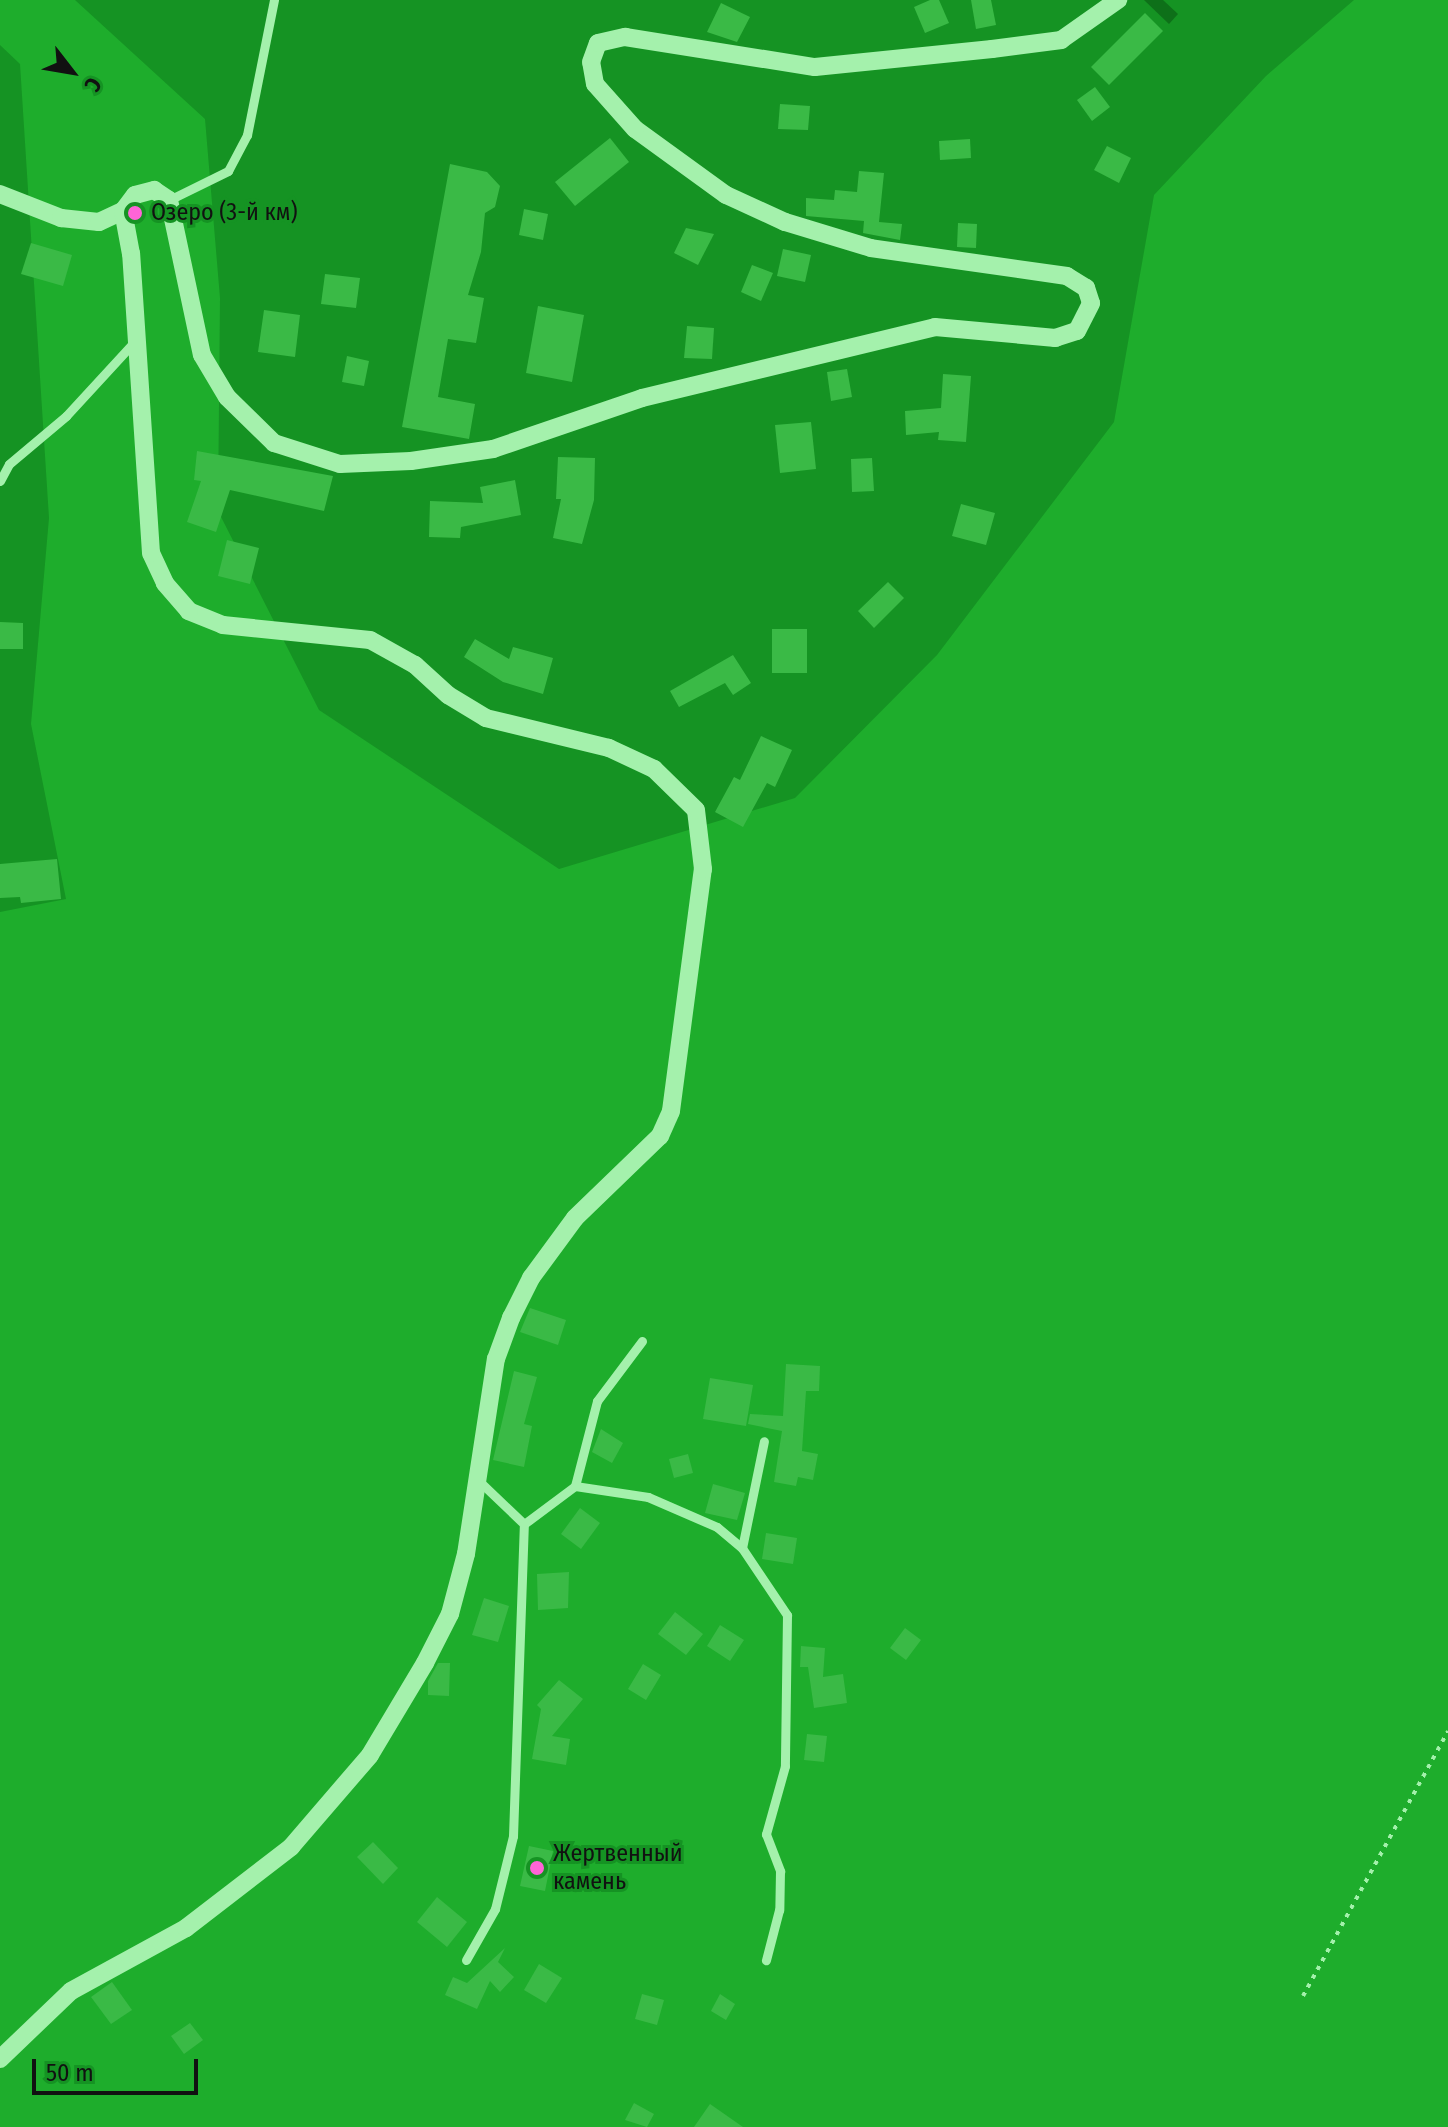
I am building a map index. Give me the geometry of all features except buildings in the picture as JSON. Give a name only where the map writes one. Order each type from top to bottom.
[{"type":"street","points":[[0,194],[61,218],[99,222],[123,211],[135,195],[154,190],[169,200],[202,355],[227,397],[274,443],[340,464],[411,461],[493,449],[642,398],[935,327],[1055,338],[1077,331],[1091,303],[1086,288],[1067,276],[871,248],[785,222],[726,195],[635,129],[595,84],[591,62],[598,43],[625,37],[815,67],[1061,40],[1118,0]]},
{"type":"street","points":[[0,2059],[71,1991],[186,1928],[250,1883],[322,1814],[370,1755],[450,1614],[479,1481],[496,1359],[531,1278],[575,1218],[660,1136],[671,1111],[703,869],[696,810],[654,769],[609,748],[486,718],[448,695],[415,665],[370,640],[223,625],[189,611],[165,583],[151,553],[138,338],[123,211]]},
{"type":"lane","points":[[169,200],[228,171],[247,135],[274,0]]},
{"type":"lane","points":[[0,481],[9,464],[66,416],[138,338]]},
{"type":"lane","points":[[524,1524],[575,1486],[597,1401],[642,1341]]},
{"type":"lane","points":[[742,1548],[764,1441]]},
{"type":"lane","points":[[466,1960],[495,1909],[513,1836],[524,1524],[479,1481]]},
{"type":"lane","points":[[575,1486],[648,1497],[717,1527],[742,1548],[773,1588],[787,1615],[790,1641],[785,1766],[766,1834],[780,1871],[779,1910],[766,1960]]},
{"type":"path","points":[[1303,1996],[1448,1731]]},
{"type":"shaded area","points":[[0,0],[75,0],[205,119],[220,298],[218,511],[319,710],[559,869],[795,798],[937,655],[1114,422],[1154,195],[1266,76],[1354,0],[1448,0],[1448,2127],[0,2127],[0,912],[66,899],[31,724],[49,518],[20,64],[0,45]]},
{"type":"shaded area","points":[[1144,0],[1163,0],[1178,14],[1169,24]]},
{"type":"place","name":"Озеро (3-й км)","points":[[135,213]]},
{"type":"place","name":"Жертвенный камень","points":[[537,1868]]}]
